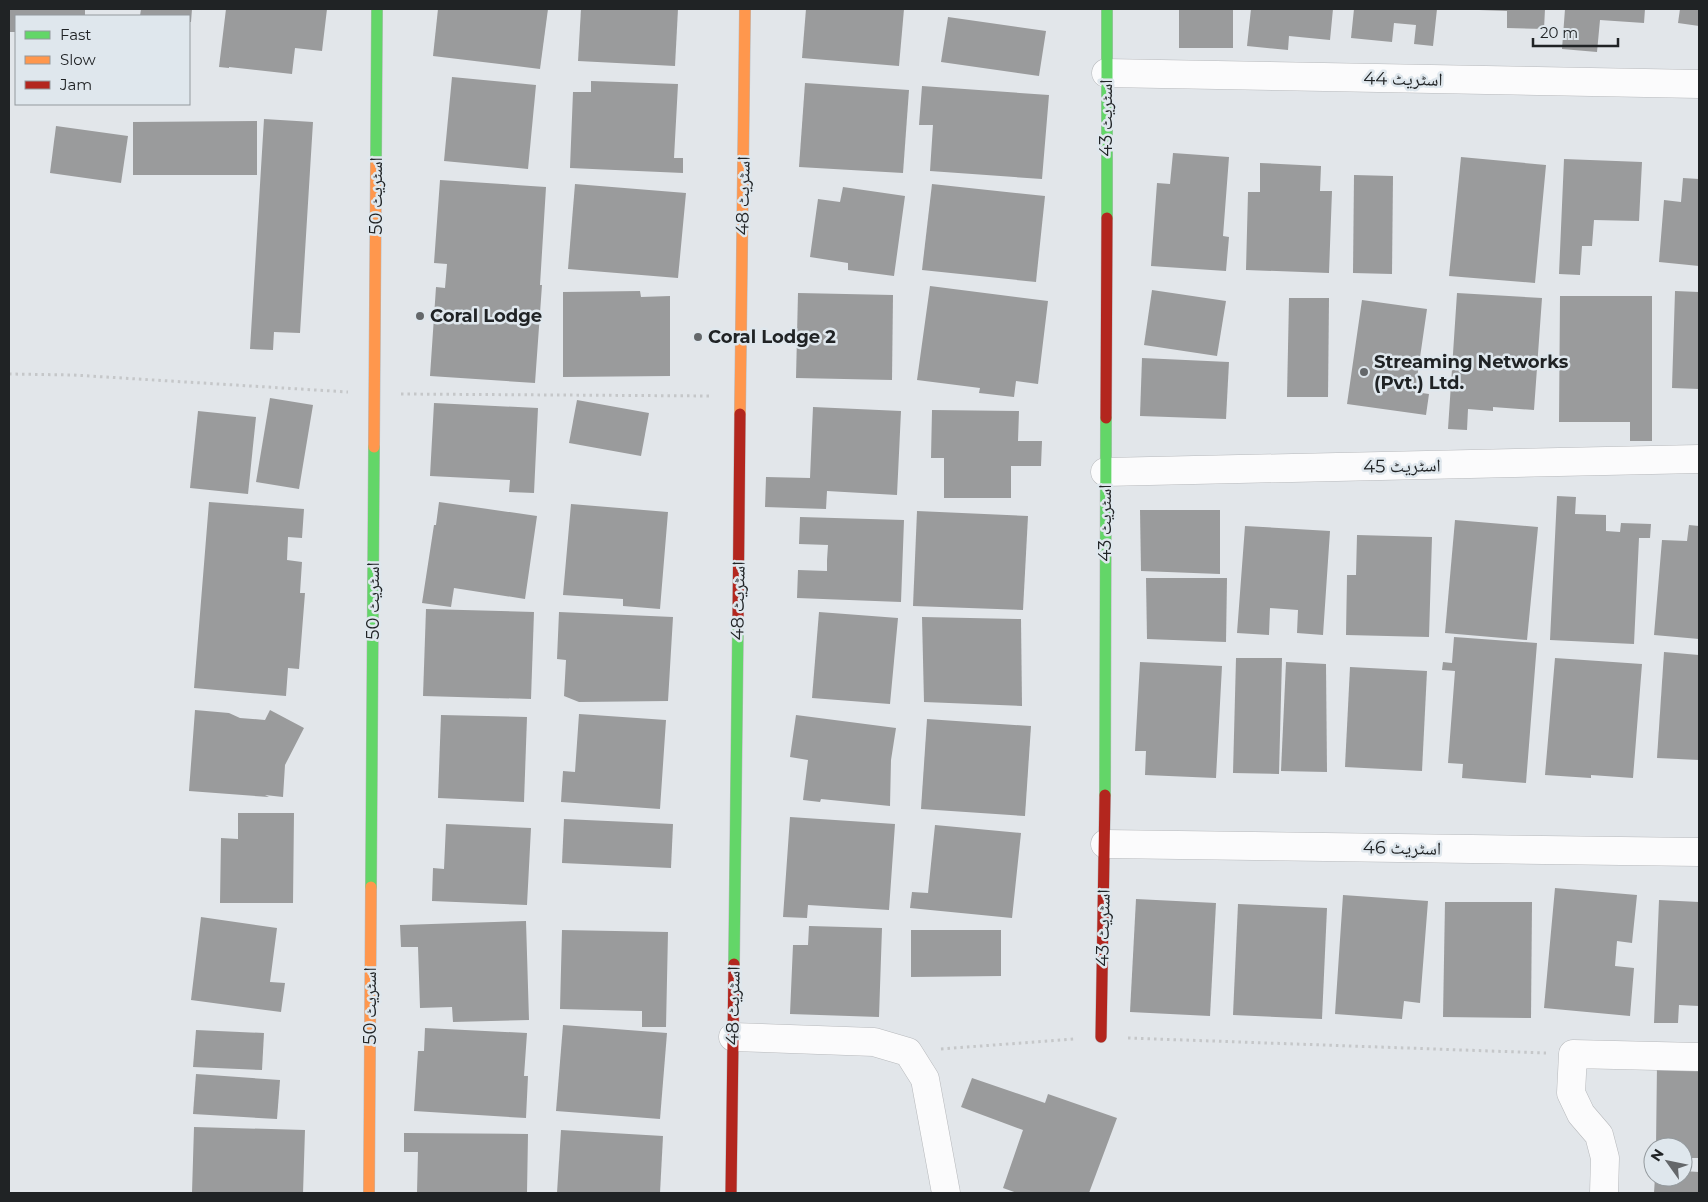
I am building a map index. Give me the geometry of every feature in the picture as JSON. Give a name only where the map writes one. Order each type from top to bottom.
[{"type":"street","name":"اسٹریٹ 50","points":[[368,1193],[377,9]]},
{"type":"street","name":"اسٹریٹ 48","points":[[731,1193],[745,9]]},
{"type":"street","name":"اسٹریٹ 43","points":[[1101,1038],[1105,844],[1107,9]]},
{"type":"street","name":"اسٹریٹ 44","points":[[1106,73],[1699,84]]},
{"type":"street","name":"اسٹریٹ 45","points":[[1105,472],[1699,459]]},
{"type":"street","name":"اسٹریٹ 46","points":[[1105,844],[1699,852]]},
{"type":"street","points":[[733,1037],[874,1042],[908,1052],[925,1078],[946,1193]]},
{"type":"street","points":[[1604,1193],[1605,1158],[1598,1135],[1581,1114],[1571,1093],[1573,1054],[1699,1057]]},
{"type":"path","points":[[9,374],[73,375],[375,394],[740,396]]},
{"type":"path","points":[[908,1052],[1101,1038],[1573,1054]]},
{"type":"building","points":[[9,9],[85,9],[85,15],[15,15],[15,32],[9,32]]},
{"type":"building","points":[[141,9],[192,9],[191,22],[190,15],[140,15]]},
{"type":"building","points":[[226,9],[327,9],[322,51],[295,48],[292,74],[219,67]]},
{"type":"building","points":[[438,9],[548,9],[540,69],[433,56]]},
{"type":"building","points":[[581,9],[678,9],[675,66],[578,61]]},
{"type":"building","points":[[806,9],[904,9],[899,66],[802,58]]},
{"type":"building","points":[[1179,9],[1233,9],[1233,48],[1179,48]]},
{"type":"building","points":[[1251,9],[1333,9],[1330,40],[1289,36],[1288,50],[1247,46]]},
{"type":"building","points":[[1354,9],[1437,9],[1433,46],[1414,44],[1416,25],[1394,23],[1392,42],[1351,38]]},
{"type":"building","points":[[1479,9],[1545,9],[1544,29],[1507,28],[1507,11]]},
{"type":"building","points":[[1565,9],[1645,9],[1644,23],[1600,20],[1597,52],[1562,49]]},
{"type":"building","points":[[1680,9],[1699,9],[1699,26],[1678,23]]},
{"type":"building","points":[[948,17],[1046,31],[1039,76],[941,62]]},
{"type":"building","points":[[452,77],[536,85],[528,169],[444,161]]},
{"type":"building","points":[[591,81],[678,84],[674,158],[683,158],[683,173],[570,168],[573,92],[591,92]]},
{"type":"building","points":[[805,83],[909,90],[903,173],[799,167]]},
{"type":"building","points":[[922,86],[1049,95],[1042,179],[930,171],[933,125],[919,125]]},
{"type":"building","points":[[264,119],[313,122],[300,333],[274,332],[273,350],[250,349]]},
{"type":"building","points":[[257,121],[257,175],[133,175],[133,122]]},
{"type":"building","points":[[56,126],[128,136],[121,183],[50,173]]},
{"type":"building","points":[[1173,153],[1229,157],[1223,236],[1229,237],[1226,271],[1151,266],[1157,183],[1170,184]]},
{"type":"building","points":[[1461,157],[1546,165],[1535,283],[1449,276]]},
{"type":"building","points":[[1564,159],[1642,162],[1639,221],[1594,220],[1592,246],[1582,246],[1580,275],[1559,274]]},
{"type":"building","points":[[1260,163],[1321,166],[1320,191],[1332,191],[1329,273],[1246,270],[1248,192],[1260,192]]},
{"type":"building","points":[[1354,175],[1393,176],[1392,274],[1353,273]]},
{"type":"building","points":[[1683,178],[1699,179],[1699,266],[1659,262],[1664,200],[1681,202]]},
{"type":"building","points":[[440,180],[546,187],[535,383],[430,376],[436,287],[445,288],[447,264],[434,263]]},
{"type":"building","points":[[575,184],[686,193],[678,278],[568,269]]},
{"type":"building","points":[[932,184],[1045,196],[1036,282],[922,270]]},
{"type":"building","points":[[843,187],[905,196],[894,276],[848,270],[848,263],[810,257],[818,199],[840,202]]},
{"type":"building","points":[[930,286],[1048,301],[1038,384],[1016,381],[1014,397],[979,393],[980,388],[917,380]]},
{"type":"building","points":[[1152,290],[1226,301],[1217,356],[1144,345]]},
{"type":"building","points":[[640,291],[641,297],[670,296],[670,376],[563,377],[563,292]]},
{"type":"building","points":[[1675,291],[1699,292],[1699,389],[1672,388]]},
{"type":"building","points":[[798,293],[893,295],[892,380],[796,378]]},
{"type":"building","points":[[1457,293],[1542,298],[1534,410],[1493,407],[1493,411],[1468,409],[1467,430],[1448,429]]},
{"type":"building","points":[[1560,296],[1652,296],[1652,441],[1630,441],[1630,422],[1559,422]]},
{"type":"building","points":[[1289,298],[1329,298],[1328,397],[1287,397]]},
{"type":"building","points":[[1362,300],[1427,309],[1415,392],[1429,394],[1426,415],[1347,404]]},
{"type":"building","points":[[1142,358],[1229,362],[1226,419],[1140,416]]},
{"type":"building","points":[[270,398],[313,405],[299,489],[256,482]]},
{"type":"building","points":[[577,400],[649,413],[641,456],[569,443]]},
{"type":"building","points":[[434,403],[538,408],[534,493],[509,492],[510,480],[430,476]]},
{"type":"building","points":[[813,407],[901,411],[897,495],[827,491],[826,509],[765,507],[766,477],[810,478]]},
{"type":"building","points":[[932,410],[1019,411],[1018,441],[1042,441],[1041,466],[1011,466],[1011,498],[944,498],[944,458],[931,458]]},
{"type":"building","points":[[198,411],[256,417],[248,494],[190,488]]},
{"type":"building","points":[[1557,496],[1576,497],[1575,514],[1606,515],[1606,531],[1620,532],[1621,523],[1651,524],[1650,538],[1639,538],[1634,644],[1550,640]]},
{"type":"building","points":[[209,502],[304,509],[302,538],[288,537],[287,560],[302,562],[300,593],[305,593],[299,669],[288,668],[286,696],[194,688]]},
{"type":"building","points":[[439,502],[537,516],[525,599],[454,588],[451,607],[422,603]]},
{"type":"building","points":[[571,504],[668,512],[660,609],[623,606],[623,599],[563,595]]},
{"type":"building","points":[[1140,510],[1220,510],[1220,574],[1141,571]]},
{"type":"building","points":[[917,511],[1028,516],[1023,610],[913,606]]},
{"type":"building","points":[[800,517],[904,520],[901,602],[797,598],[798,570],[827,571],[828,545],[799,544]]},
{"type":"building","points":[[1455,520],[1538,527],[1527,640],[1445,633]]},
{"type":"building","points":[[1689,525],[1699,526],[1699,639],[1654,635],[1662,540],[1687,541]]},
{"type":"building","points":[[1245,526],[1330,531],[1323,635],[1297,633],[1298,610],[1270,608],[1269,635],[1237,633]]},
{"type":"building","points":[[1357,535],[1432,537],[1429,637],[1346,635],[1347,575],[1356,575]]},
{"type":"building","points":[[1146,578],[1227,578],[1226,642],[1147,639]]},
{"type":"building","points":[[426,609],[534,612],[531,699],[423,696]]},
{"type":"building","points":[[559,612],[673,617],[668,701],[579,702],[564,696],[566,660],[557,659]]},
{"type":"building","points":[[819,612],[898,618],[890,704],[812,698]]},
{"type":"building","points":[[922,617],[1021,619],[1022,706],[924,702]]},
{"type":"building","points":[[1454,637],[1537,643],[1526,783],[1462,778],[1463,764],[1448,763],[1455,671],[1442,670],[1443,662],[1452,663]]},
{"type":"building","points":[[1664,652],[1699,655],[1699,760],[1657,758]]},
{"type":"building","points":[[1236,658],[1282,658],[1279,774],[1233,773]]},
{"type":"building","points":[[1555,658],[1642,664],[1633,778],[1591,775],[1591,778],[1545,775]]},
{"type":"building","points":[[1140,662],[1222,666],[1216,778],[1145,775],[1146,751],[1135,751]]},
{"type":"building","points":[[1286,662],[1326,664],[1327,772],[1281,771]]},
{"type":"building","points":[[1350,667],[1427,671],[1422,771],[1345,767]]},
{"type":"building","points":[[195,710],[229,713],[240,718],[265,720],[270,710],[304,728],[285,765],[283,797],[189,791]]},
{"type":"building","points":[[579,714],[666,720],[660,809],[561,802],[563,771],[575,772]]},
{"type":"building","points":[[441,715],[527,717],[524,802],[438,798]]},
{"type":"building","points":[[796,715],[896,728],[891,760],[890,806],[821,799],[820,802],[803,800],[808,760],[790,757]]},
{"type":"building","points":[[927,719],[1031,726],[1025,816],[921,809]]},
{"type":"building","points":[[238,813],[294,813],[293,903],[220,903],[221,838],[238,839]]},
{"type":"building","points":[[790,817],[895,824],[889,910],[808,905],[807,918],[783,917]]},
{"type":"building","points":[[564,819],[673,824],[671,868],[562,863]]},
{"type":"building","points":[[446,824],[531,828],[527,905],[432,901],[433,868],[444,869]]},
{"type":"building","points":[[935,825],[1021,833],[1012,918],[910,908],[912,892],[928,893]]},
{"type":"building","points":[[1555,888],[1637,895],[1632,943],[1617,941],[1615,966],[1634,968],[1630,1016],[1544,1008]]},
{"type":"building","points":[[1343,895],[1428,901],[1420,1003],[1404,1001],[1402,1019],[1335,1014]]},
{"type":"building","points":[[1136,899],[1216,903],[1210,1016],[1130,1012]]},
{"type":"building","points":[[1659,900],[1699,902],[1699,1006],[1679,1005],[1678,1023],[1654,1023]]},
{"type":"building","points":[[1445,902],[1532,902],[1531,1018],[1443,1017]]},
{"type":"building","points":[[1238,904],[1327,908],[1322,1019],[1233,1015]]},
{"type":"building","points":[[201,917],[277,928],[270,982],[285,983],[281,1012],[191,1000]]},
{"type":"building","points":[[526,921],[529,1020],[453,1022],[452,1007],[420,1008],[418,947],[401,947],[400,925]]},
{"type":"building","points":[[809,926],[882,928],[879,1017],[790,1014],[793,945],[808,945]]},
{"type":"building","points":[[562,930],[668,932],[666,1027],[642,1027],[642,1011],[560,1009]]},
{"type":"building","points":[[911,930],[1001,930],[1001,976],[911,977]]},
{"type":"building","points":[[563,1025],[667,1033],[660,1119],[556,1111]]},
{"type":"building","points":[[425,1028],[527,1033],[524,1076],[528,1076],[526,1118],[414,1111],[418,1051],[424,1051]]},
{"type":"building","points":[[196,1030],[264,1033],[262,1070],[193,1067]]},
{"type":"building","points":[[1657,1064],[1699,1064],[1699,1158],[1693,1158],[1693,1137],[1656,1137]]},
{"type":"building","points":[[196,1074],[280,1080],[277,1119],[193,1114]]},
{"type":"building","points":[[972,1078],[1045,1103],[1048,1094],[1117,1118],[1089,1193],[1017,1193],[1003,1188],[1023,1130],[961,1107]]},
{"type":"building","points":[[194,1127],[305,1130],[303,1193],[192,1193]]},
{"type":"building","points":[[561,1130],[663,1136],[660,1193],[557,1193]]},
{"type":"building","points":[[404,1133],[528,1134],[527,1193],[417,1193],[418,1152],[404,1152]]},
{"type":"building","points":[[1693,1172],[1699,1172],[1699,1193],[1654,1193],[1654,1187],[1693,1187]]},
{"type":"traffic: fast","points":[[376,162],[377,9]]},
{"type":"traffic: fast","points":[[1107,9],[1107,218]]},
{"type":"traffic: fast","points":[[1105,795],[1106,418]]},
{"type":"traffic: fast","points":[[371,887],[374,447]]},
{"type":"traffic: fast","points":[[734,964],[738,621]]},
{"type":"traffic: slow","points":[[740,414],[745,9]]},
{"type":"traffic: slow","points":[[374,447],[376,162]]},
{"type":"traffic: slow","points":[[369,1193],[371,887]]},
{"type":"traffic: jam","points":[[1106,418],[1107,218]]},
{"type":"traffic: jam","points":[[738,621],[740,414]]},
{"type":"traffic: jam","points":[[1101,1037],[1105,795]]},
{"type":"traffic: jam","points":[[731,1193],[734,964]]},
{"type":"place","name":"Coral Lodge","points":[[420,316]]},
{"type":"place","name":"Coral Lodge 2","points":[[698,337]]},
{"type":"place","name":"Streaming Networks (Pvt.) Ltd.","points":[[1364,372]]}]
